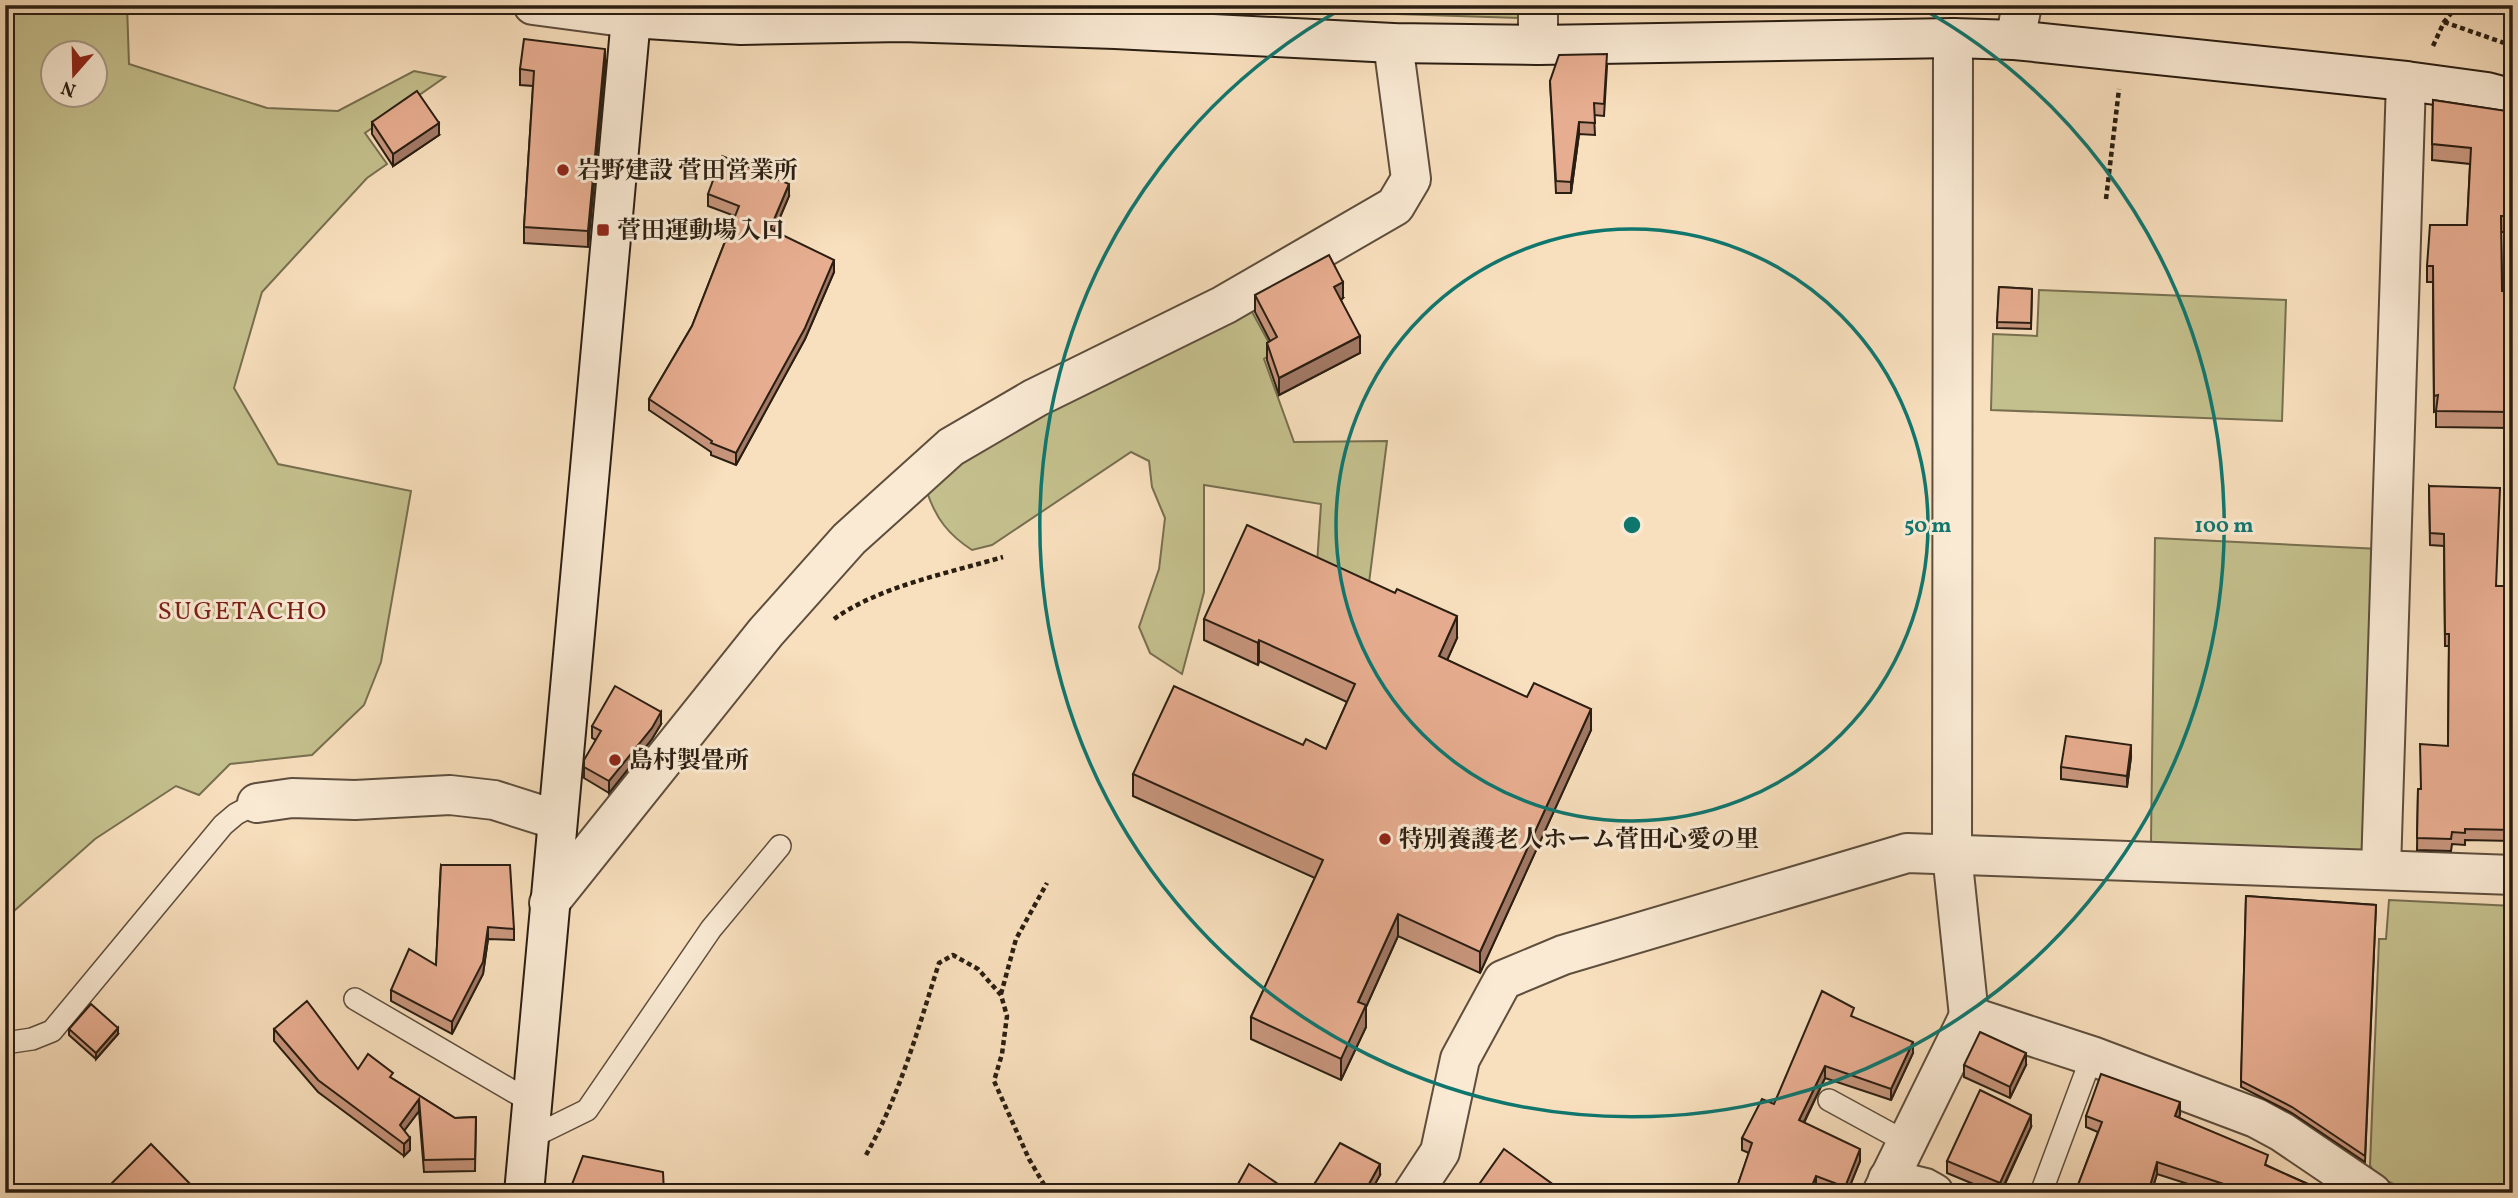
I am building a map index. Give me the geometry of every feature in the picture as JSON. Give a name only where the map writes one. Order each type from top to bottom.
[{"type":"street","points":[[533,5],[631,12],[1115,29],[1392,43],[1538,45],[1953,38],[2018,23],[2124,53],[2406,81],[2487,92],[2513,99]]},
{"type":"street","points":[[1538,5],[1538,45]]},
{"type":"street","points":[[524,1193],[631,12]]},
{"type":"street","points":[[1934,1193],[1924,1188],[1885,1186],[1969,1016],[1952,854],[1953,38]]},
{"type":"street","points":[[550,903],[766,632],[849,540],[951,446],[1035,398],[1224,305],[1395,206],[1410,179],[1392,43]]},
{"type":"street","points":[[2381,869],[2406,81]]},
{"type":"street","points":[[257,803],[292,798],[355,800],[450,795],[494,800],[557,820]]},
{"type":"street","points":[[1413,1193],[1440,1152],[1460,1059],[1503,980],[1563,955],[1907,853],[2513,875]]},
{"type":"street","points":[[1969,1016],[2092,1056],[2256,1118],[2282,1132],[2372,1193]]},
{"type":"lane","points":[[5,1043],[52,1031],[223,825],[236,814],[257,803]]},
{"type":"lane","points":[[355,999],[531,1120],[587,1110],[712,929],[780,846]]},
{"type":"lane","points":[[2041,1193],[2092,1056]]},
{"type":"lane","points":[[1829,1101],[1906,1142]]},
{"type":"path","points":[[2444,22],[2513,46]]},
{"type":"path","points":[[2106,200],[2124,53]]},
{"type":"path","points":[[832,620],[851,607],[895,590],[1003,557]]},
{"type":"path","points":[[1001,995],[1016,939],[1047,883]]},
{"type":"path","points":[[866,1155],[886,1120],[939,963],[953,955],[978,969],[1001,995],[1007,1016],[1002,1054],[994,1081],[1029,1159],[1049,1193]]},
{"type":"shaded area","points":[[5,5],[127,5],[129,64],[267,108],[338,111],[414,71],[445,77],[365,133],[387,164],[367,178],[262,292],[234,388],[278,464],[411,491],[381,662],[364,705],[312,755],[230,764],[199,795],[176,786],[95,839],[5,919]]},
{"type":"shaded area","points":[[1304,5],[1526,5],[1519,18],[1304,11]]},
{"type":"shaded area","points":[[2039,290],[2286,300],[2282,421],[1991,410],[1993,334],[2037,336]]},
{"type":"shaded area","points":[[1251,310],[1274,352],[1264,359],[1294,442],[1387,441],[1369,583],[1317,564],[1321,504],[1204,485],[1204,592],[1182,674],[1150,653],[1139,627],[1159,569],[1165,518],[1152,487],[1149,461],[1131,452],[992,545],[972,550],[950,532],[939,518],[927,492],[973,447]]},
{"type":"shaded area","points":[[2155,538],[2380,549],[2370,853],[2151,842]]},
{"type":"shaded area","points":[[2389,900],[2513,906],[2513,1193],[2412,1193],[2375,1175],[2370,1165],[2379,939],[2386,939]]},
{"type":"building","name":"岩野建設 菅田営業所","points":[[524,39],[605,49],[588,231],[524,227],[534,71],[520,69]]},
{"type":"building","points":[[1607,54],[1604,104],[1594,103],[1595,123],[1579,122],[1571,182],[1556,181],[1550,81],[1559,55]]},
{"type":"building","points":[[417,91],[439,123],[393,154],[372,122]]},
{"type":"building","points":[[2433,100],[2513,112],[2513,216],[2501,216],[2502,291],[2513,292],[2511,412],[2436,411],[2438,395],[2434,396],[2433,266],[2427,266],[2430,225],[2467,225],[2471,148],[2432,144]]},
{"type":"building","points":[[722,156],[789,184],[770,229],[834,260],[805,328],[736,453],[711,443],[712,441],[649,399],[692,326],[739,206],[708,194]]},
{"type":"building","points":[[1329,255],[1343,282],[1334,287],[1360,336],[1279,378],[1267,343],[1277,337],[1255,295]]},
{"type":"building","points":[[1999,287],[2032,289],[2031,323],[1997,322]]},
{"type":"building","points":[[2429,486],[2500,488],[2496,586],[2513,586],[2513,830],[2465,829],[2465,833],[2452,832],[2451,839],[2417,838],[2418,789],[2421,789],[2420,744],[2448,746],[2449,634],[2445,634],[2444,534],[2430,533]]},
{"type":"building","name":"特別養護老人ホーム菅田心愛の里","points":[[1247,525],[1395,593],[1397,589],[1457,616],[1439,656],[1527,697],[1534,683],[1591,709],[1480,952],[1398,914],[1358,1002],[1366,1005],[1341,1059],[1251,1017],[1323,860],[1133,774],[1174,686],[1303,745],[1306,739],[1326,749],[1355,684],[1259,640],[1258,643],[1204,619]]},
{"type":"building","points":[[615,686],[661,712],[652,728],[609,781],[584,767],[584,760],[601,731],[592,726]]},
{"type":"building","points":[[2066,736],[2131,745],[2127,776],[2061,767]]},
{"type":"building","points":[[441,865],[510,865],[514,929],[488,927],[483,962],[452,1022],[391,990],[409,949],[436,965]]},
{"type":"building","points":[[2246,896],[2376,905],[2365,1156],[2292,1107],[2241,1081]]},
{"type":"building","points":[[1822,991],[1854,1008],[1851,1016],[1913,1042],[1891,1089],[1825,1066],[1799,1120],[1860,1149],[1845,1187],[1816,1176],[1809,1193],[1735,1193],[1752,1143],[1742,1138],[1762,1099],[1774,1104]]},
{"type":"building","points":[[307,1001],[358,1069],[368,1054],[393,1073],[390,1077],[455,1118],[476,1117],[475,1159],[424,1160],[419,1099],[400,1125],[410,1138],[404,1144],[318,1080],[274,1029]]},
{"type":"building","points":[[91,1004],[118,1028],[96,1053],[69,1029]]},
{"type":"building","points":[[1980,1032],[2026,1053],[2010,1087],[1964,1065]]},
{"type":"building","points":[[2101,1074],[2180,1102],[2175,1116],[2268,1155],[2265,1165],[2328,1193],[2251,1193],[2157,1162],[2148,1193],[2075,1193],[2102,1122],[2086,1116]]},
{"type":"building","points":[[1980,1090],[2031,1115],[2000,1183],[1947,1161]]},
{"type":"building","points":[[1340,1143],[1380,1164],[1364,1193],[1330,1193],[1315,1183]]},
{"type":"building","points":[[151,1144],[199,1193],[102,1193]]},
{"type":"building","points":[[1504,1149],[1565,1193],[1473,1193]]},
{"type":"building","points":[[583,1156],[663,1172],[664,1193],[575,1193],[576,1189],[571,1187]]},
{"type":"building","points":[[1249,1164],[1291,1193],[1233,1193]]},
{"type":"place","name":"岩野建設 菅田営業所","points":[[563,170]]},
{"type":"place","name":"菅田運動場入口","points":[[603,230]]},
{"type":"place","name":"島村製畳所","points":[[615,760]]},
{"type":"place","name":"特別養護老人ホーム菅田心愛の里","points":[[1385,839]]},
{"type":"district","name":"SUGETACHO","points":[[243,610]]}]
